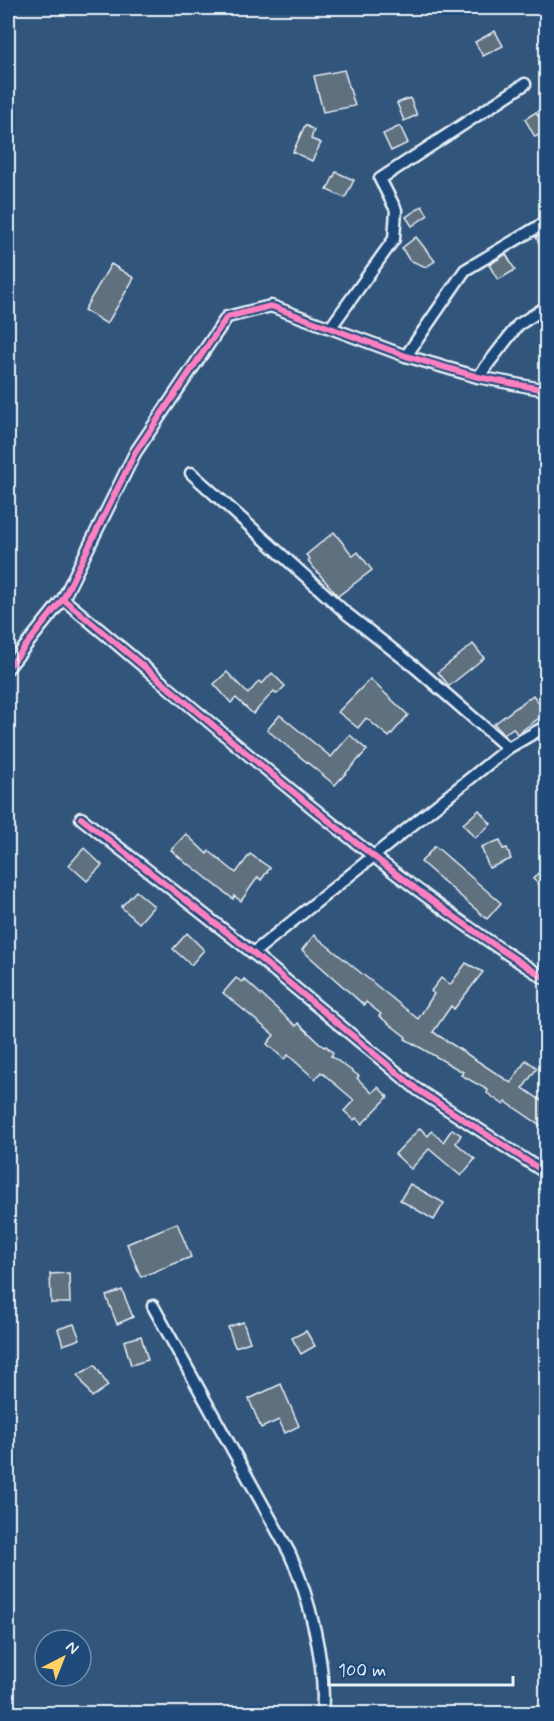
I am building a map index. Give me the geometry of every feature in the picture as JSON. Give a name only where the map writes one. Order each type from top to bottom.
[{"type":"street","points":[[331,327],[394,239],[396,210],[380,179],[525,84]]},
{"type":"street","points":[[406,356],[465,270],[546,222]]},
{"type":"street","points":[[8,668],[63,599],[135,453],[226,317],[271,306],[406,356],[478,377],[546,390]]},
{"type":"street","points":[[478,377],[518,325],[546,307]]},
{"type":"street","points":[[191,472],[346,613],[416,668],[508,748]]},
{"type":"street","points":[[63,599],[375,857],[448,912],[546,979]]},
{"type":"street","points":[[253,953],[508,748],[546,726]]},
{"type":"street","points":[[81,818],[253,953],[418,1090],[546,1173]]},
{"type":"street","points":[[153,1306],[303,1582],[324,1691],[322,1713]]},
{"type":"building","points":[[495,31],[503,46],[483,56],[475,42]]},
{"type":"building","points":[[344,70],[355,106],[323,112],[314,76]]},
{"type":"building","points":[[410,98],[417,115],[404,121],[397,103]]},
{"type":"building","points":[[536,112],[546,131],[535,137],[525,119]]},
{"type":"building","points":[[305,125],[314,130],[311,139],[321,143],[312,161],[293,152]]},
{"type":"building","points":[[400,126],[408,143],[391,151],[383,134]]},
{"type":"building","points":[[336,172],[354,180],[345,198],[327,190]]},
{"type":"building","points":[[422,206],[428,215],[412,226],[406,217]]},
{"type":"building","points":[[546,230],[546,258],[536,237]]},
{"type":"building","points":[[416,237],[435,261],[426,267],[409,260],[402,248]]},
{"type":"building","points":[[506,254],[515,270],[498,280],[489,265]]},
{"type":"building","points":[[111,264],[134,278],[107,324],[84,310]]},
{"type":"building","points":[[334,532],[353,556],[358,552],[372,570],[338,596],[308,561],[310,559],[306,555]]},
{"type":"building","points":[[473,644],[484,658],[449,686],[438,672]]},
{"type":"building","points":[[227,672],[248,694],[259,681],[262,684],[272,673],[285,686],[277,694],[274,691],[253,714],[236,698],[231,703],[214,684]]},
{"type":"building","points":[[370,679],[408,715],[389,737],[366,718],[358,728],[338,712]]},
{"type":"building","points":[[533,695],[546,713],[517,734],[513,728],[504,734],[494,724]]},
{"type":"building","points":[[280,715],[331,757],[350,735],[367,750],[335,785],[267,730]]},
{"type":"building","points":[[479,810],[491,824],[475,838],[463,824]]},
{"type":"building","points":[[186,834],[207,854],[209,851],[236,873],[250,854],[270,868],[261,880],[258,877],[241,901],[234,896],[233,899],[171,850]]},
{"type":"building","points":[[500,840],[503,849],[507,848],[511,859],[489,868],[481,847]]},
{"type":"building","points":[[435,846],[501,903],[487,919],[421,862]]},
{"type":"building","points":[[84,848],[102,865],[87,881],[69,865]]},
{"type":"building","points":[[546,864],[546,891],[533,879]]},
{"type":"building","points":[[136,891],[154,906],[139,923],[121,907]]},
{"type":"building","points":[[187,933],[204,950],[191,965],[173,949]]},
{"type":"building","points":[[314,935],[418,1019],[434,994],[431,991],[441,978],[450,985],[466,963],[483,972],[454,1009],[451,1006],[433,1032],[511,1083],[526,1060],[537,1068],[523,1088],[546,1104],[546,1129],[506,1102],[504,1105],[487,1093],[488,1090],[461,1075],[463,1072],[405,1039],[406,1037],[379,1016],[381,1014],[366,1002],[364,1005],[302,950]]},
{"type":"building","points":[[236,978],[242,982],[244,979],[296,1026],[298,1023],[324,1047],[326,1046],[333,1053],[331,1056],[359,1076],[357,1078],[372,1093],[378,1087],[388,1097],[362,1124],[356,1118],[354,1120],[344,1111],[354,1100],[321,1072],[315,1079],[288,1055],[284,1059],[267,1044],[274,1035],[223,993]]},
{"type":"building","points":[[420,1128],[428,1136],[432,1131],[443,1142],[452,1129],[461,1135],[456,1143],[475,1159],[461,1176],[429,1149],[411,1169],[395,1154]]},
{"type":"building","points":[[410,1184],[444,1203],[434,1220],[400,1200]]},
{"type":"building","points":[[177,1223],[191,1257],[141,1277],[127,1244]]},
{"type":"building","points":[[69,1273],[70,1303],[51,1303],[50,1274]]},
{"type":"building","points":[[122,1290],[133,1317],[117,1324],[106,1296]]},
{"type":"building","points":[[243,1322],[250,1342],[235,1347],[228,1327]]},
{"type":"building","points":[[74,1324],[80,1339],[63,1345],[58,1329]]},
{"type":"building","points":[[306,1331],[315,1346],[301,1354],[292,1338]]},
{"type":"building","points":[[141,1336],[148,1360],[131,1365],[124,1341]]},
{"type":"building","points":[[95,1365],[108,1386],[92,1397],[78,1375]]},
{"type":"building","points":[[281,1384],[299,1426],[285,1433],[279,1420],[261,1428],[249,1399]]},
{"type":"cycle path","points":[[8,668],[63,599],[135,453],[227,317],[271,306],[406,356],[478,377],[546,390]]},
{"type":"cycle path","points":[[63,599],[299,797],[360,845],[483,937],[546,979]]},
{"type":"cycle path","points":[[81,818],[253,953],[418,1090],[546,1173]]}]
